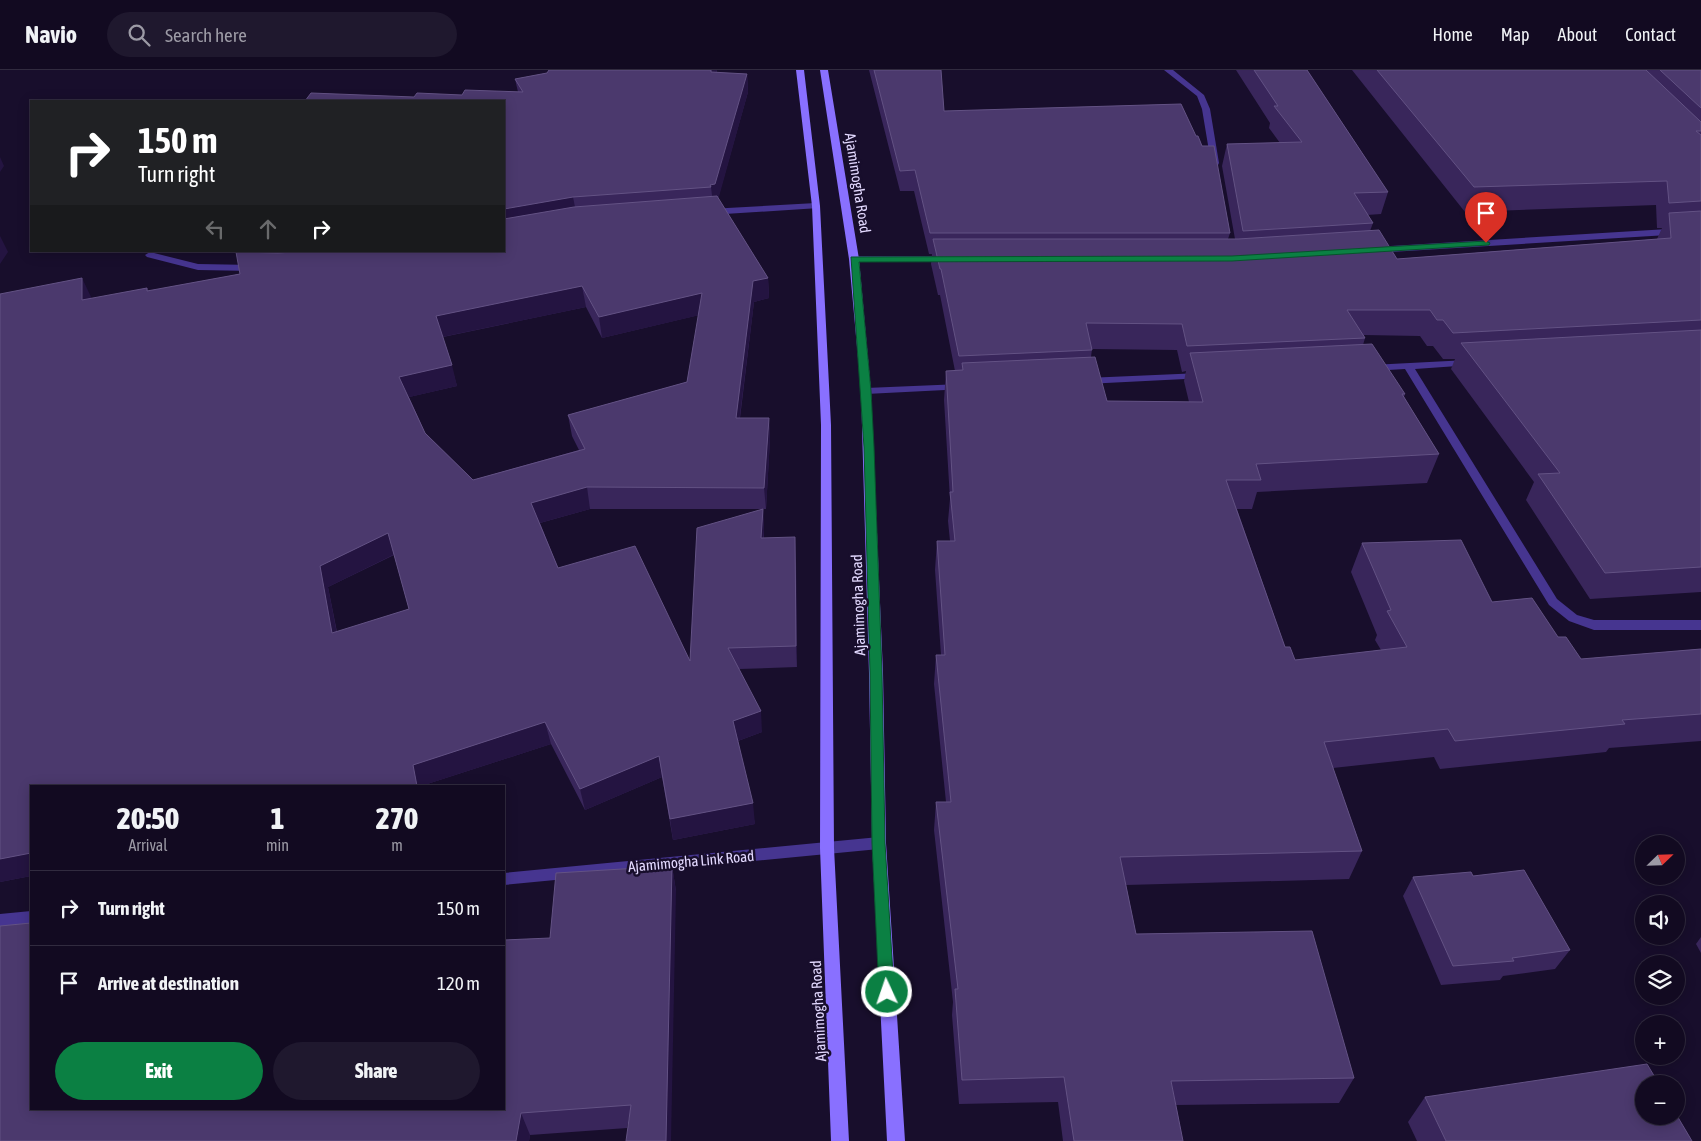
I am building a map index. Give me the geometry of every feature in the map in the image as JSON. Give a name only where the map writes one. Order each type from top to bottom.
[{"type":"main road","name":"Ajamimogha Road","points":[[800,70],[816,206],[826,425],[827,848],[840,1141]]},
{"type":"main road","name":"Ajamimogha Road","points":[[824,70],[854,259],[866,391],[876,663],[879,843],[896,1141]]},
{"type":"street","points":[[1168,70],[1200,95],[1206,109],[1217,175]]},
{"type":"street","points":[[703,212],[816,206]]},
{"type":"street","points":[[1362,251],[1701,230]]},
{"type":"street","points":[[150,255],[198,267],[266,269]]},
{"type":"street","points":[[854,259],[954,259]]},
{"type":"street","points":[[1358,368],[1476,362]]},
{"type":"street","points":[[1408,366],[1553,602],[1573,618],[1594,625],[1701,624]]},
{"type":"street","points":[[1073,382],[1211,375]]},
{"type":"street","points":[[866,391],[974,386]]},
{"type":"street","name":"Ajamimogha Link Road","points":[[505,879],[879,843]]},
{"type":"street","points":[[0,921],[30,918]]},
{"type":"building","points":[[549,70],[711,70],[711,72],[747,74],[715,184],[710,185],[711,187],[573,197],[505,209],[505,100],[306,100],[311,93],[414,97],[417,93],[462,95],[465,90],[523,92],[515,79],[547,73]]},
{"type":"building","points":[[874,70],[941,70],[944,111],[1181,104],[1202,146],[1214,146],[1230,233],[930,233],[915,170],[900,171]]},
{"type":"building","points":[[1254,70],[1307,70],[1388,192],[1354,193],[1373,223],[1243,231],[1227,144],[1302,142],[1274,106],[1278,106]]},
{"type":"building","points":[[1377,70],[1646,70],[1701,122],[1701,131],[1696,131],[1701,135],[1701,201],[1669,203],[1667,181],[1474,187]]},
{"type":"building","points":[[1660,70],[1701,70],[1701,108]]},
{"type":"building","points":[[717,196],[768,278],[753,281],[736,418],[769,418],[764,488],[587,487],[531,503],[558,568],[635,546],[690,661],[697,528],[763,509],[761,538],[795,537],[796,646],[728,648],[761,711],[733,721],[753,803],[670,819],[659,756],[580,789],[545,722],[413,765],[417,785],[30,785],[30,853],[0,859],[0,294],[82,278],[82,300],[147,288],[147,291],[240,274],[236,252],[505,252],[505,219],[574,207]],"holes":[[[582,286],[599,317],[702,293],[687,382],[568,415],[585,449],[473,480],[425,433],[399,377],[452,365],[436,316]],[[388,533],[409,609],[332,633],[320,566]]]},
{"type":"building","points":[[1701,211],[1701,320],[1453,333],[1443,320],[1437,320],[1430,310],[1347,310],[1365,338],[1187,346],[1182,324],[1086,323],[1092,350],[959,356],[933,239],[1238,239],[1379,230],[1397,259],[1671,238],[1669,213]]},
{"type":"building","points":[[1701,330],[1701,567],[1605,573],[1538,474],[1560,473],[1461,343]]},
{"type":"building","points":[[1372,344],[1405,394],[1402,394],[1439,454],[1256,464],[1261,480],[1226,480],[1285,647],[1290,647],[1295,660],[1407,647],[1387,611],[1391,610],[1362,543],[1461,540],[1492,602],[1532,598],[1558,637],[1566,637],[1581,659],[1701,649],[1701,714],[1622,720],[1625,724],[1455,741],[1448,729],[1324,742],[1362,851],[1120,857],[1136,934],[1312,931],[1354,1078],[1171,1081],[1183,1141],[1074,1141],[1064,1077],[962,1080],[955,989],[958,989],[936,802],[951,802],[936,655],[945,655],[937,541],[955,541],[950,492],[953,492],[946,371],[963,370],[962,363],[1095,357],[1107,401],[1203,402],[1190,353]]},
{"type":"building","points":[[672,866],[666,1141],[626,1141],[631,1105],[521,1113],[516,1141],[0,1141],[0,926],[30,923],[30,1110],[505,1110],[505,940],[550,938],[556,873]]},
{"type":"building","points":[[1524,870],[1570,950],[1512,958],[1514,961],[1453,966],[1413,877],[1471,872],[1473,876]]},
{"type":"building","points":[[1648,1065],[1654,1075],[1635,1075],[1635,1125],[1683,1125],[1692,1141],[1446,1141],[1425,1097]]},
{"type":"route","points":[[887,992],[879,843],[869,447],[854,259],[1232,259],[1486,243]]}]
